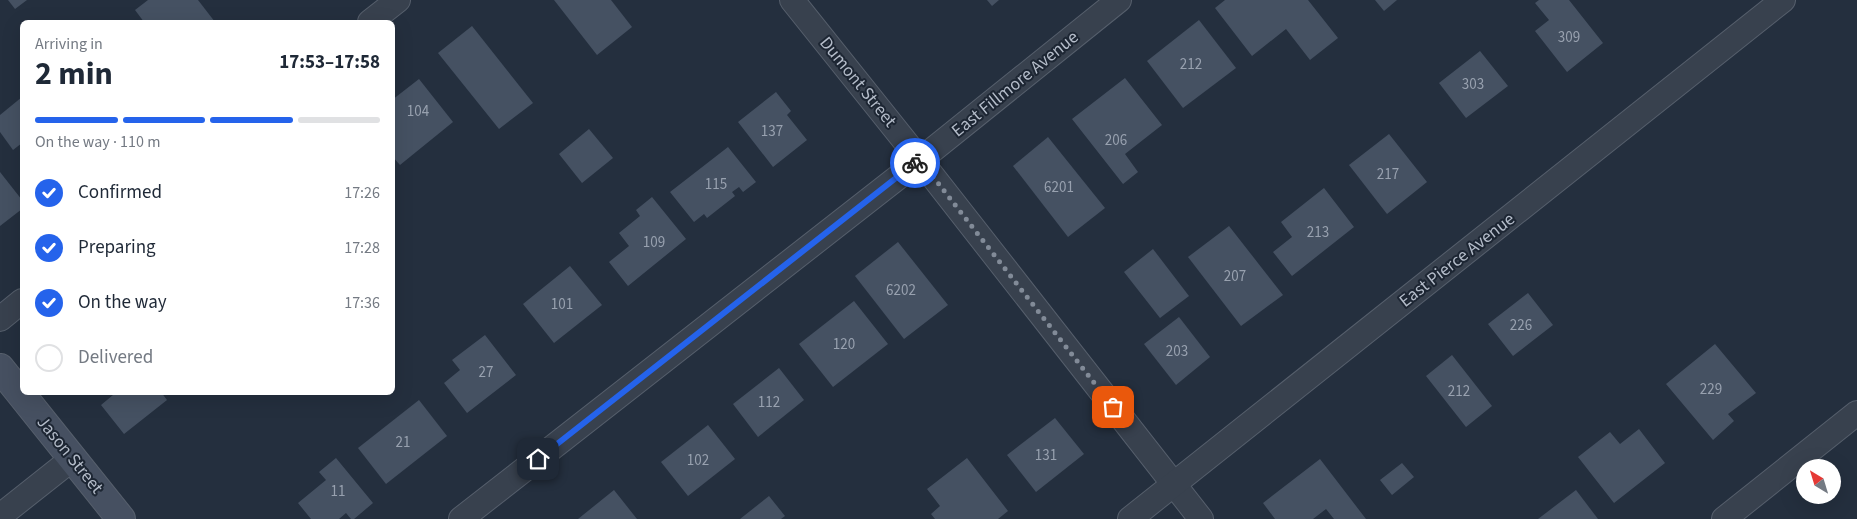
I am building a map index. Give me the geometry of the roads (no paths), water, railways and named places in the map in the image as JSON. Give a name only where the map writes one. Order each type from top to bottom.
[{"type":"street","points":[[373,20],[398,0]]},
{"type":"street","name":"Dumont Street","points":[[792,0],[920,160],[1201,519]]},
{"type":"street","name":"East Fillmore Avenue","points":[[462,519],[920,160],[1119,0]]},
{"type":"street","name":"East Pierce Avenue","points":[[1130,519],[1783,0]]},
{"type":"street","points":[[0,319],[20,303]]},
{"type":"street","name":"Jason Street","points":[[0,368],[20,393]]},
{"type":"street","name":"Jason Street","points":[[21,395],[120,519]]},
{"type":"street","points":[[1724,519],[1857,412]]},
{"type":"street","points":[[0,516],[72,459]]}]
